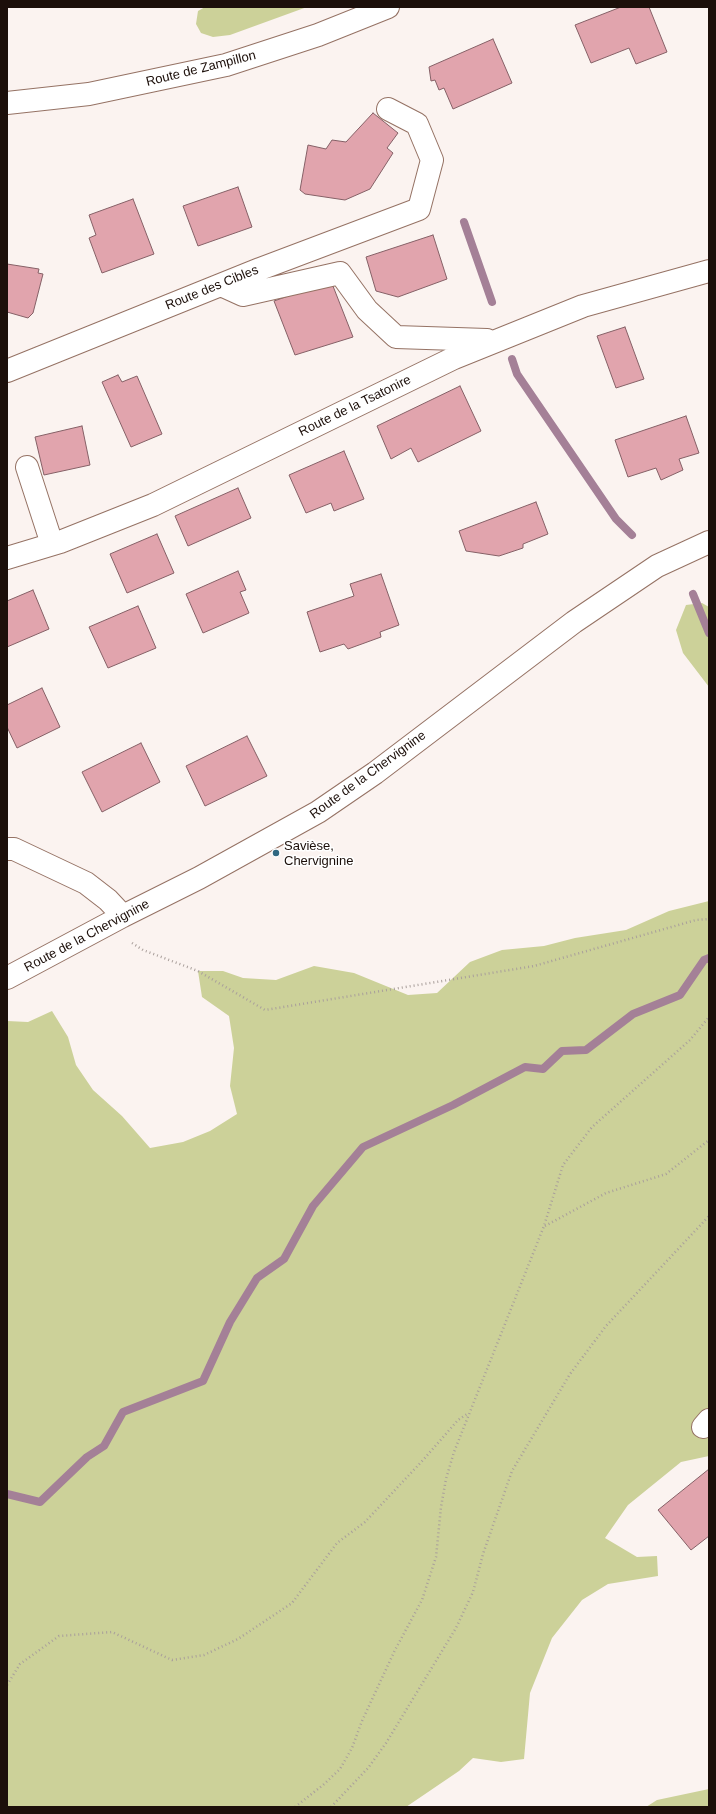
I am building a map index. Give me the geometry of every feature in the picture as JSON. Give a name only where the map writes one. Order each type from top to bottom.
[{"type":"street","name":"Route de Zampillon","points":[[7,103],[88,94],[226,65],[318,35],[388,7]]},
{"type":"street","name":"Route des Cibles","points":[[7,371],[221,285],[419,209],[432,160],[417,124],[388,110]]},
{"type":"street","name":"Route de la Tsatonire","points":[[7,558],[52,544],[153,505],[454,358],[497,340],[583,306],[709,271]]},
{"type":"street","points":[[221,285],[243,295],[340,273],[367,310],[396,337],[497,340]]},
{"type":"street","points":[[27,467],[52,544]]},
{"type":"street","name":"Route de la Chervignine","points":[[7,978],[123,916],[199,878],[318,812],[374,773],[574,622],[657,566],[709,542]]},
{"type":"street","points":[[7,849],[14,849],[86,884],[108,900],[123,916]]},
{"type":"path","points":[[132,943],[143,950],[198,971],[265,1010],[534,966],[696,920],[709,919]]},
{"type":"path","points":[[295,1807],[323,1785],[340,1769],[352,1748],[362,1721],[395,1650],[422,1600],[436,1556],[440,1507],[454,1452],[463,1431],[468,1413],[544,1226],[563,1165],[592,1127],[690,1040],[709,1017]]},
{"type":"path","points":[[544,1226],[606,1193],[666,1174],[709,1140]]},
{"type":"path","points":[[331,1807],[368,1768],[386,1743],[456,1628],[473,1592],[483,1554],[512,1471],[570,1374],[606,1326],[709,1216]]},
{"type":"path","points":[[7,1685],[20,1664],[60,1636],[112,1632],[172,1660],[204,1655],[238,1638],[292,1603],[338,1543],[365,1522],[458,1420],[468,1413]]},
{"type":"green space","points":[[205,7],[307,7],[230,35],[213,37],[201,33],[196,24],[198,11]]},
{"type":"green space","points":[[702,603],[709,607],[709,687],[683,653],[676,630],[686,605]]},
{"type":"green space","points":[[709,901],[709,1456],[681,1462],[628,1505],[605,1538],[637,1557],[657,1556],[658,1576],[608,1584],[582,1600],[552,1638],[530,1693],[524,1759],[501,1762],[473,1758],[459,1771],[406,1807],[7,1807],[7,1021],[28,1022],[52,1011],[68,1037],[76,1065],[93,1090],[122,1116],[150,1148],[183,1142],[210,1131],[237,1114],[230,1086],[234,1048],[229,1016],[202,997],[198,971],[223,971],[243,978],[276,980],[314,966],[354,973],[408,995],[437,993],[470,962],[502,950],[544,946],[575,938],[626,930],[669,911]]},
{"type":"green space","points":[[709,1789],[709,1807],[646,1807],[657,1800]]},
{"type":"building","points":[[621,7],[649,7],[667,52],[636,64],[629,48],[591,63],[575,25]]},
{"type":"building","points":[[493,39],[512,83],[453,109],[444,88],[439,90],[435,80],[431,81],[429,67]]},
{"type":"building","points":[[373,113],[398,133],[387,148],[393,153],[370,189],[345,200],[305,194],[300,190],[308,145],[326,149],[332,140],[346,142]]},
{"type":"building","points":[[238,187],[252,227],[198,246],[183,206]]},
{"type":"building","points":[[133,199],[154,254],[102,273],[89,238],[96,235],[89,215]]},
{"type":"building","points":[[433,235],[447,279],[398,297],[376,291],[366,257]]},
{"type":"building","points":[[7,264],[39,269],[38,273],[43,274],[33,313],[28,318],[7,312]]},
{"type":"building","points":[[331,281],[353,337],[295,355],[274,301]]},
{"type":"building","points":[[625,327],[644,379],[616,388],[597,336]]},
{"type":"building","points":[[118,375],[122,382],[137,376],[162,434],[131,447],[102,382]]},
{"type":"building","points":[[460,386],[481,431],[418,462],[411,448],[391,459],[377,426]]},
{"type":"building","points":[[686,416],[699,453],[679,459],[683,470],[661,480],[656,468],[628,477],[615,440]]},
{"type":"building","points":[[82,426],[90,465],[44,475],[35,437]]},
{"type":"building","points":[[344,451],[364,499],[334,511],[331,503],[306,513],[289,475]]},
{"type":"building","points":[[238,488],[251,518],[188,546],[175,516]]},
{"type":"building","points":[[536,502],[548,534],[523,544],[523,548],[499,556],[466,551],[459,531]]},
{"type":"building","points":[[157,534],[174,573],[127,593],[110,554]]},
{"type":"building","points":[[238,571],[246,590],[240,592],[249,613],[203,633],[186,594]]},
{"type":"building","points":[[381,574],[399,625],[380,632],[381,637],[348,649],[344,644],[320,652],[307,612],[354,596],[350,584]]},
{"type":"building","points":[[33,590],[49,629],[7,647],[7,601]]},
{"type":"building","points":[[138,606],[156,648],[108,668],[89,627]]},
{"type":"building","points":[[42,688],[60,727],[17,748],[7,727],[7,705]]},
{"type":"building","points":[[247,736],[267,776],[205,806],[186,766]]},
{"type":"building","points":[[141,743],[160,782],[102,812],[82,772]]},
{"type":"building","points":[[709,1469],[709,1536],[691,1550],[658,1510]]},
{"type":"waterway","points":[[464,222],[492,302]]},
{"type":"waterway","points":[[512,359],[517,374],[616,519],[632,535]]},
{"type":"waterway","points":[[693,594],[709,633]]},
{"type":"waterway","points":[[7,1494],[40,1502],[87,1457],[104,1446],[123,1412],[203,1381],[230,1322],[257,1278],[284,1259],[313,1206],[363,1147],[453,1105],[525,1067],[543,1069],[562,1051],[586,1050],[633,1014],[680,995],[704,960],[709,958]]},
{"type":"place","name":"Savièse, Chervignine","points":[[276,853]]}]
